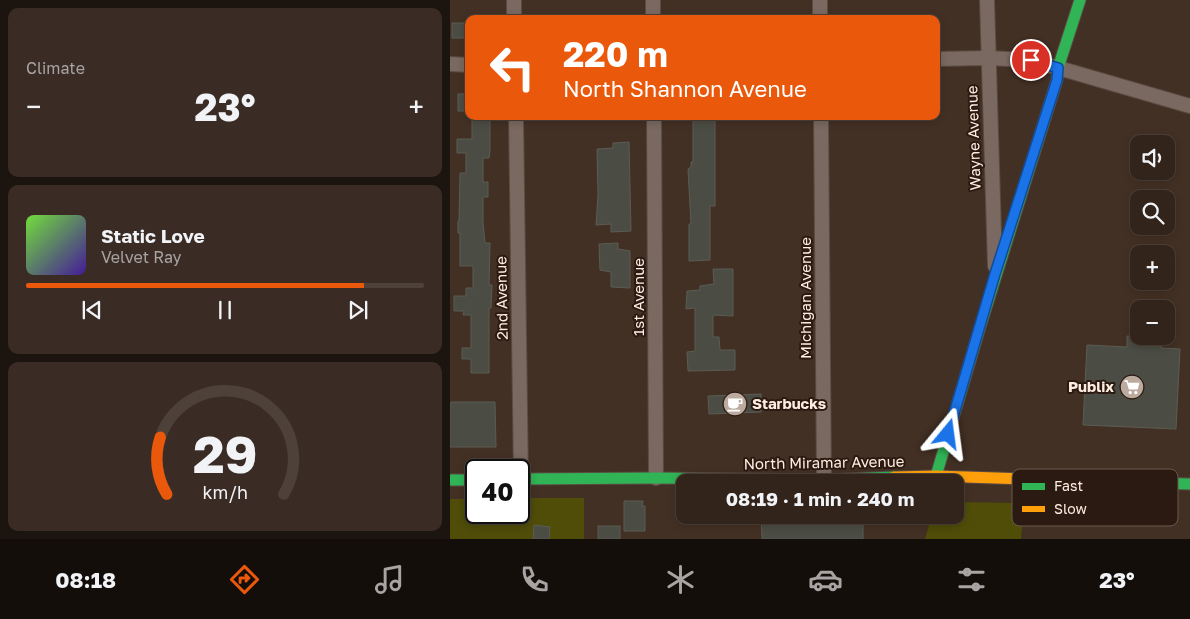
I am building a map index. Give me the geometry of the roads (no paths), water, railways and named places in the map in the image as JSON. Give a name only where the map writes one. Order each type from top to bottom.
[{"type":"main road","points":[[937,474],[995,274],[1057,80],[1058,68],[1080,0]]},
{"type":"main road","name":"North Miramar Avenue","points":[[964,477],[1012,478]]},
{"type":"main road","name":"North Miramar Avenue","points":[[530,479],[676,478]]},
{"type":"main road","points":[[450,480],[465,480]]},
{"type":"street","points":[[514,0],[514,15]]},
{"type":"street","points":[[653,0],[653,15]]},
{"type":"street","points":[[820,0],[820,15]]},
{"type":"street","name":"Wayne Avenue","points":[[987,0],[995,274]]},
{"type":"street","points":[[940,59],[1031,60],[1190,106]]},
{"type":"street","points":[[450,64],[465,64]]},
{"type":"street","name":"2nd Avenue","points":[[516,120],[520,459]]},
{"type":"street","name":"1st Avenue","points":[[654,120],[656,478]]},
{"type":"street","name":"Michigan Avenue","points":[[821,120],[824,474]]},
{"type":"place","name":"Publix","points":[[1132,387]]},
{"type":"place","name":"Starbucks","points":[[735,404]]}]
